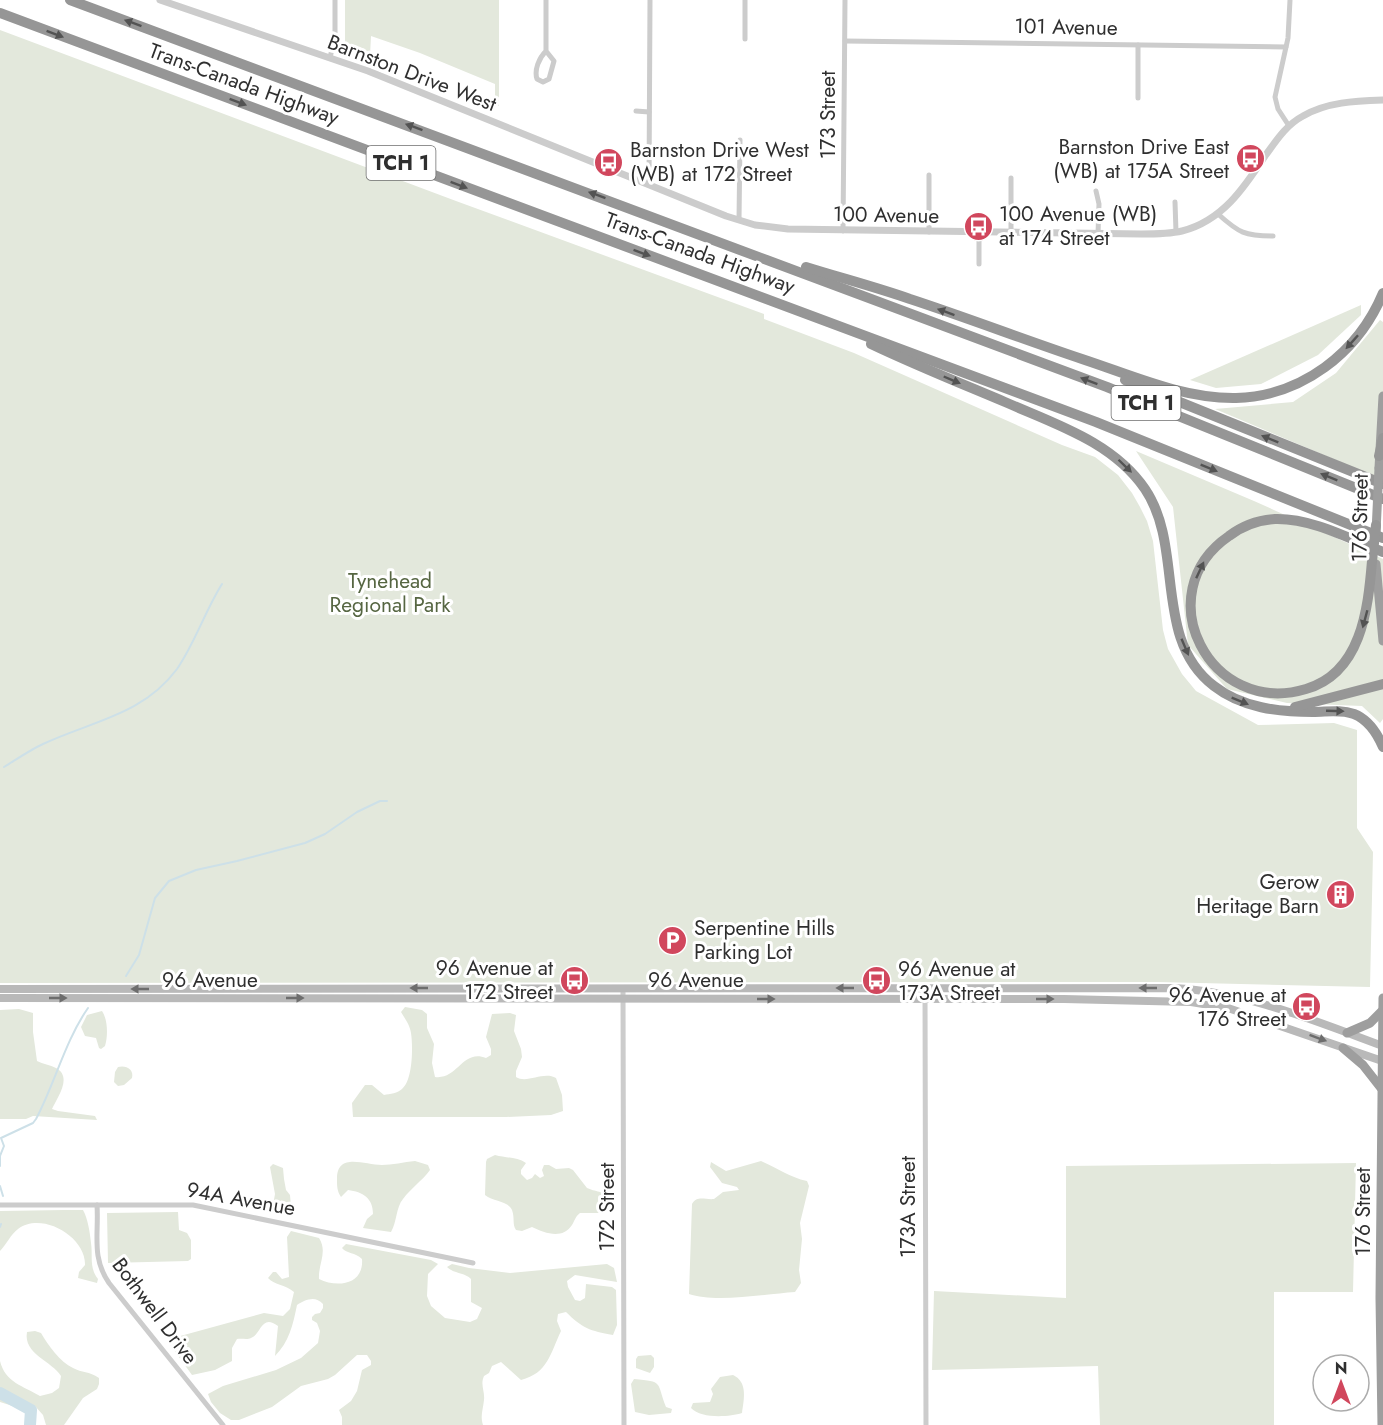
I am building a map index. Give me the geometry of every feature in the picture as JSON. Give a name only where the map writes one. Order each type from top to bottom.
[{"type":"highway","name":"Trans-Canada Highway","points":[[70,0],[1107,387],[1383,499]]},
{"type":"highway","name":"Trans-Canada Highway","points":[[0,14],[1096,422],[1383,538]]},
{"type":"highway","points":[[711,238],[910,299],[1167,387],[1207,396],[1238,398],[1265,394],[1289,387],[1312,376],[1328,365],[1357,338],[1375,312],[1383,293]]},
{"type":"highway","points":[[803,312],[896,356],[1080,435],[1103,448],[1128,468],[1153,503],[1165,539],[1176,622],[1189,657],[1203,677],[1227,695],[1257,707],[1313,712],[1340,711],[1356,715],[1370,725],[1383,747]]},
{"type":"highway","points":[[1021,338],[1383,484]]},
{"type":"highway","name":"176 Street","points":[[1376,525],[1383,396]]},
{"type":"highway","points":[[1379,456],[1383,438]]},
{"type":"highway","points":[[1376,525],[1374,562],[1367,609],[1358,640],[1336,671],[1312,687],[1295,693],[1277,695],[1241,686],[1227,678],[1212,664],[1195,634],[1190,603],[1197,573],[1216,545],[1242,528],[1262,521],[1288,520],[1327,530],[1383,552]]},
{"type":"highway","name":"176 Street","points":[[1374,562],[1383,641]]},
{"type":"highway","points":[[1277,709],[1312,703],[1383,684]]},
{"type":"highway","name":"176 Street","points":[[1382,1425],[1380,1298],[1383,999]]},
{"type":"highway","points":[[1347,1033],[1370,1023],[1383,1010]]},
{"type":"highway","points":[[1343,1048],[1363,1065],[1381,1088]]},
{"type":"main road","name":"96 Avenue","points":[[0,989],[1174,988],[1206,990],[1246,998],[1383,1046]]},
{"type":"main road","name":"96 Avenue","points":[[0,998],[1064,999],[1191,1002],[1243,1012],[1382,1061]]},
{"type":"street","name":"Barnston Drive West","points":[[160,0],[368,71],[649,185]]},
{"type":"street","points":[[330,58],[335,35],[335,0]]},
{"type":"street","points":[[546,0],[546,51],[554,60],[549,79],[543,82],[537,79],[535,74],[541,56],[546,51]]},
{"type":"street","points":[[649,185],[650,0]]},
{"type":"street","points":[[745,0],[745,39]]},
{"type":"street","name":"173 Street","points":[[843,231],[845,0]]},
{"type":"street","points":[[1290,0],[1288,38],[1275,97],[1278,109],[1289,126],[1308,113],[1334,104],[1383,100]]},
{"type":"street","name":"101 Avenue","points":[[845,40],[1286,46]]},
{"type":"street","points":[[1138,45],[1138,98]]},
{"type":"street","points":[[636,111],[649,112]]},
{"type":"street","name":"100 Avenue","points":[[649,185],[739,220],[775,228],[1098,234],[1176,232],[1200,224],[1218,214],[1247,183],[1289,126]]},
{"type":"street","points":[[739,220],[740,140]]},
{"type":"street","points":[[929,175],[929,232]]},
{"type":"street","points":[[1011,178],[1011,233]]},
{"type":"street","points":[[1096,191],[1099,204],[1098,234]]},
{"type":"street","points":[[1175,202],[1176,232]]},
{"type":"street","points":[[1218,214],[1241,233],[1250,236],[1273,236]]},
{"type":"street","points":[[979,232],[979,264]]},
{"type":"street","name":"172 Street","points":[[623,988],[624,1425]]},
{"type":"street","name":"173A Street","points":[[925,988],[926,1425]]},
{"type":"street","name":"Bothwell Drive","points":[[97,1204],[97,1249],[101,1270],[223,1425]]},
{"type":"street","name":"94A Avenue","points":[[0,1205],[199,1206],[473,1263]]},
{"type":"green space","points":[[345,0],[499,0],[499,106],[495,105],[495,84],[420,53],[371,36],[370,56],[348,47],[345,43]]},
{"type":"green space","name":"Tynehead Regional Park","points":[[0,30],[764,314],[764,319],[854,353],[1062,445],[1095,457],[1118,475],[1132,493],[1147,521],[1153,541],[1163,630],[1168,649],[1182,674],[1196,691],[1258,725],[1334,723],[1357,730],[1357,828],[1373,852],[1370,987],[1158,982],[0,983]]},
{"type":"green space","points":[[1361,305],[1361,315],[1318,355],[1261,384],[1216,388],[1190,380]]},
{"type":"green space","points":[[1380,320],[1383,322],[1383,480],[1215,409],[1293,402],[1336,373]]},
{"type":"green space","points":[[1136,451],[1383,559],[1383,719],[1380,723],[1362,706],[1287,703],[1227,689],[1188,645],[1173,507]]},
{"type":"green space","points":[[405,1007],[422,1010],[427,1014],[427,1028],[434,1044],[432,1063],[435,1077],[449,1074],[471,1058],[478,1056],[486,1058],[491,1055],[486,1037],[492,1014],[516,1015],[514,1031],[522,1057],[516,1077],[520,1079],[546,1076],[556,1078],[562,1095],[563,1111],[551,1115],[506,1117],[353,1117],[352,1103],[365,1085],[372,1085],[384,1095],[394,1093],[406,1085],[410,1071],[412,1046],[410,1027],[401,1012]]},
{"type":"green space","points":[[19,1009],[33,1013],[37,1061],[56,1068],[63,1077],[64,1082],[60,1094],[52,1109],[95,1116],[97,1120],[33,1116],[26,1119],[0,1119],[0,1010]]},
{"type":"green space","points":[[102,1011],[107,1033],[105,1046],[101,1049],[96,1038],[85,1036],[81,1027],[87,1015]]},
{"type":"green space","points":[[118,1067],[129,1068],[132,1078],[124,1085],[118,1086],[114,1082]]},
{"type":"green space","points":[[495,1155],[526,1163],[521,1174],[527,1180],[535,1174],[540,1178],[544,1176],[542,1170],[544,1165],[556,1169],[573,1170],[587,1188],[604,1195],[605,1210],[598,1213],[580,1213],[568,1230],[558,1234],[532,1227],[522,1231],[516,1230],[510,1207],[485,1195],[486,1162]]},
{"type":"green space","points":[[415,1161],[428,1165],[430,1170],[401,1202],[391,1232],[363,1228],[367,1219],[373,1214],[373,1208],[363,1194],[348,1190],[341,1197],[337,1179],[342,1165],[353,1162],[390,1165]]},
{"type":"green space","points":[[761,1161],[807,1181],[809,1186],[800,1223],[801,1283],[795,1292],[756,1296],[712,1298],[689,1294],[692,1204],[699,1199],[714,1199],[723,1192],[739,1190],[737,1187],[722,1183],[710,1167],[711,1162],[726,1171]]},
{"type":"green space","points":[[1356,1163],[1353,1292],[1274,1292],[1274,1425],[1100,1425],[1098,1366],[932,1370],[934,1291],[1066,1298],[1066,1166]]},
{"type":"green space","points":[[273,1164],[283,1168],[291,1206],[285,1210],[275,1209],[273,1205],[275,1194],[270,1167]]},
{"type":"green space","points":[[83,1210],[90,1235],[92,1266],[98,1279],[97,1283],[78,1278],[79,1272],[85,1265],[83,1254],[70,1236],[50,1225],[28,1224],[18,1229],[0,1251],[0,1211]]},
{"type":"green space","points":[[178,1212],[179,1230],[187,1233],[191,1240],[191,1259],[188,1261],[108,1263],[107,1213]]},
{"type":"green space","points":[[291,1231],[319,1238],[323,1253],[319,1279],[326,1282],[348,1282],[359,1274],[362,1259],[344,1250],[342,1248],[346,1244],[431,1260],[438,1264],[428,1274],[427,1296],[431,1306],[445,1318],[470,1322],[477,1319],[482,1308],[471,1302],[471,1279],[447,1267],[452,1264],[510,1273],[607,1264],[614,1268],[617,1282],[575,1275],[567,1281],[575,1300],[580,1301],[585,1298],[586,1284],[612,1287],[616,1290],[617,1325],[613,1335],[605,1334],[582,1325],[566,1312],[558,1314],[557,1321],[561,1331],[547,1362],[537,1373],[521,1380],[501,1362],[492,1366],[489,1373],[484,1376],[482,1382],[483,1425],[342,1425],[339,1410],[351,1401],[357,1391],[362,1370],[371,1365],[367,1355],[357,1355],[335,1375],[301,1386],[272,1407],[239,1420],[231,1420],[220,1413],[208,1394],[223,1386],[276,1370],[301,1358],[318,1343],[320,1331],[312,1317],[320,1313],[323,1304],[313,1299],[297,1305],[290,1333],[275,1356],[278,1326],[268,1322],[251,1338],[237,1339],[232,1348],[232,1361],[215,1370],[192,1375],[168,1342],[173,1338],[264,1313],[283,1316],[290,1309],[294,1292],[268,1278],[273,1272],[276,1272],[282,1279],[289,1277],[287,1237]]},
{"type":"green space","points":[[27,1332],[41,1333],[63,1362],[76,1370],[99,1378],[97,1389],[83,1398],[64,1425],[46,1425],[43,1415],[35,1406],[19,1408],[0,1402],[0,1361],[10,1379],[40,1396],[52,1393],[59,1388],[61,1376],[29,1346]]},
{"type":"green space","points":[[651,1355],[654,1358],[654,1367],[650,1373],[636,1368],[638,1356]]},
{"type":"green space","points":[[733,1375],[743,1386],[742,1413],[723,1416],[708,1415],[691,1408],[693,1403],[710,1402],[713,1394],[711,1389],[720,1377]]},
{"type":"green space","points":[[634,1379],[658,1384],[666,1407],[672,1409],[671,1413],[649,1415],[635,1412],[631,1384]]},
{"type":"waterway","points":[[4,767],[43,744],[116,715],[149,697],[177,669],[222,584]]},
{"type":"waterway","points":[[126,976],[139,955],[155,898],[169,881],[196,870],[305,843],[325,834],[357,812],[380,801],[387,801]]},
{"type":"waterway","points":[[0,1166],[0,1156],[4,1146],[1,1138],[33,1123],[36,1119],[66,1048],[88,1008]]},
{"type":"waterway","points":[[0,1186],[3,1196]]},
{"type":"waterway","points":[[0,1393],[31,1410],[30,1425]]},
{"type":"place","name":"Barnston Drive East (WB) at 175A Street","points":[[1250,159]]},
{"type":"place","name":"Barnston Drive West (WB) at 172 Street","points":[[609,162]]},
{"type":"place","name":"100 Avenue (WB) at 174 Street","points":[[978,226]]},
{"type":"place","name":"Gerow Heritage Barn","points":[[1340,894]]},
{"type":"place","name":"Serpentine Hills Parking Lot","points":[[673,940]]},
{"type":"place","name":"96 Avenue at 172 Street","points":[[574,980]]},
{"type":"place","name":"96 Avenue at 173A Street","points":[[877,981]]},
{"type":"place","name":"96 Avenue at 176 Street","points":[[1307,1007]]}]
